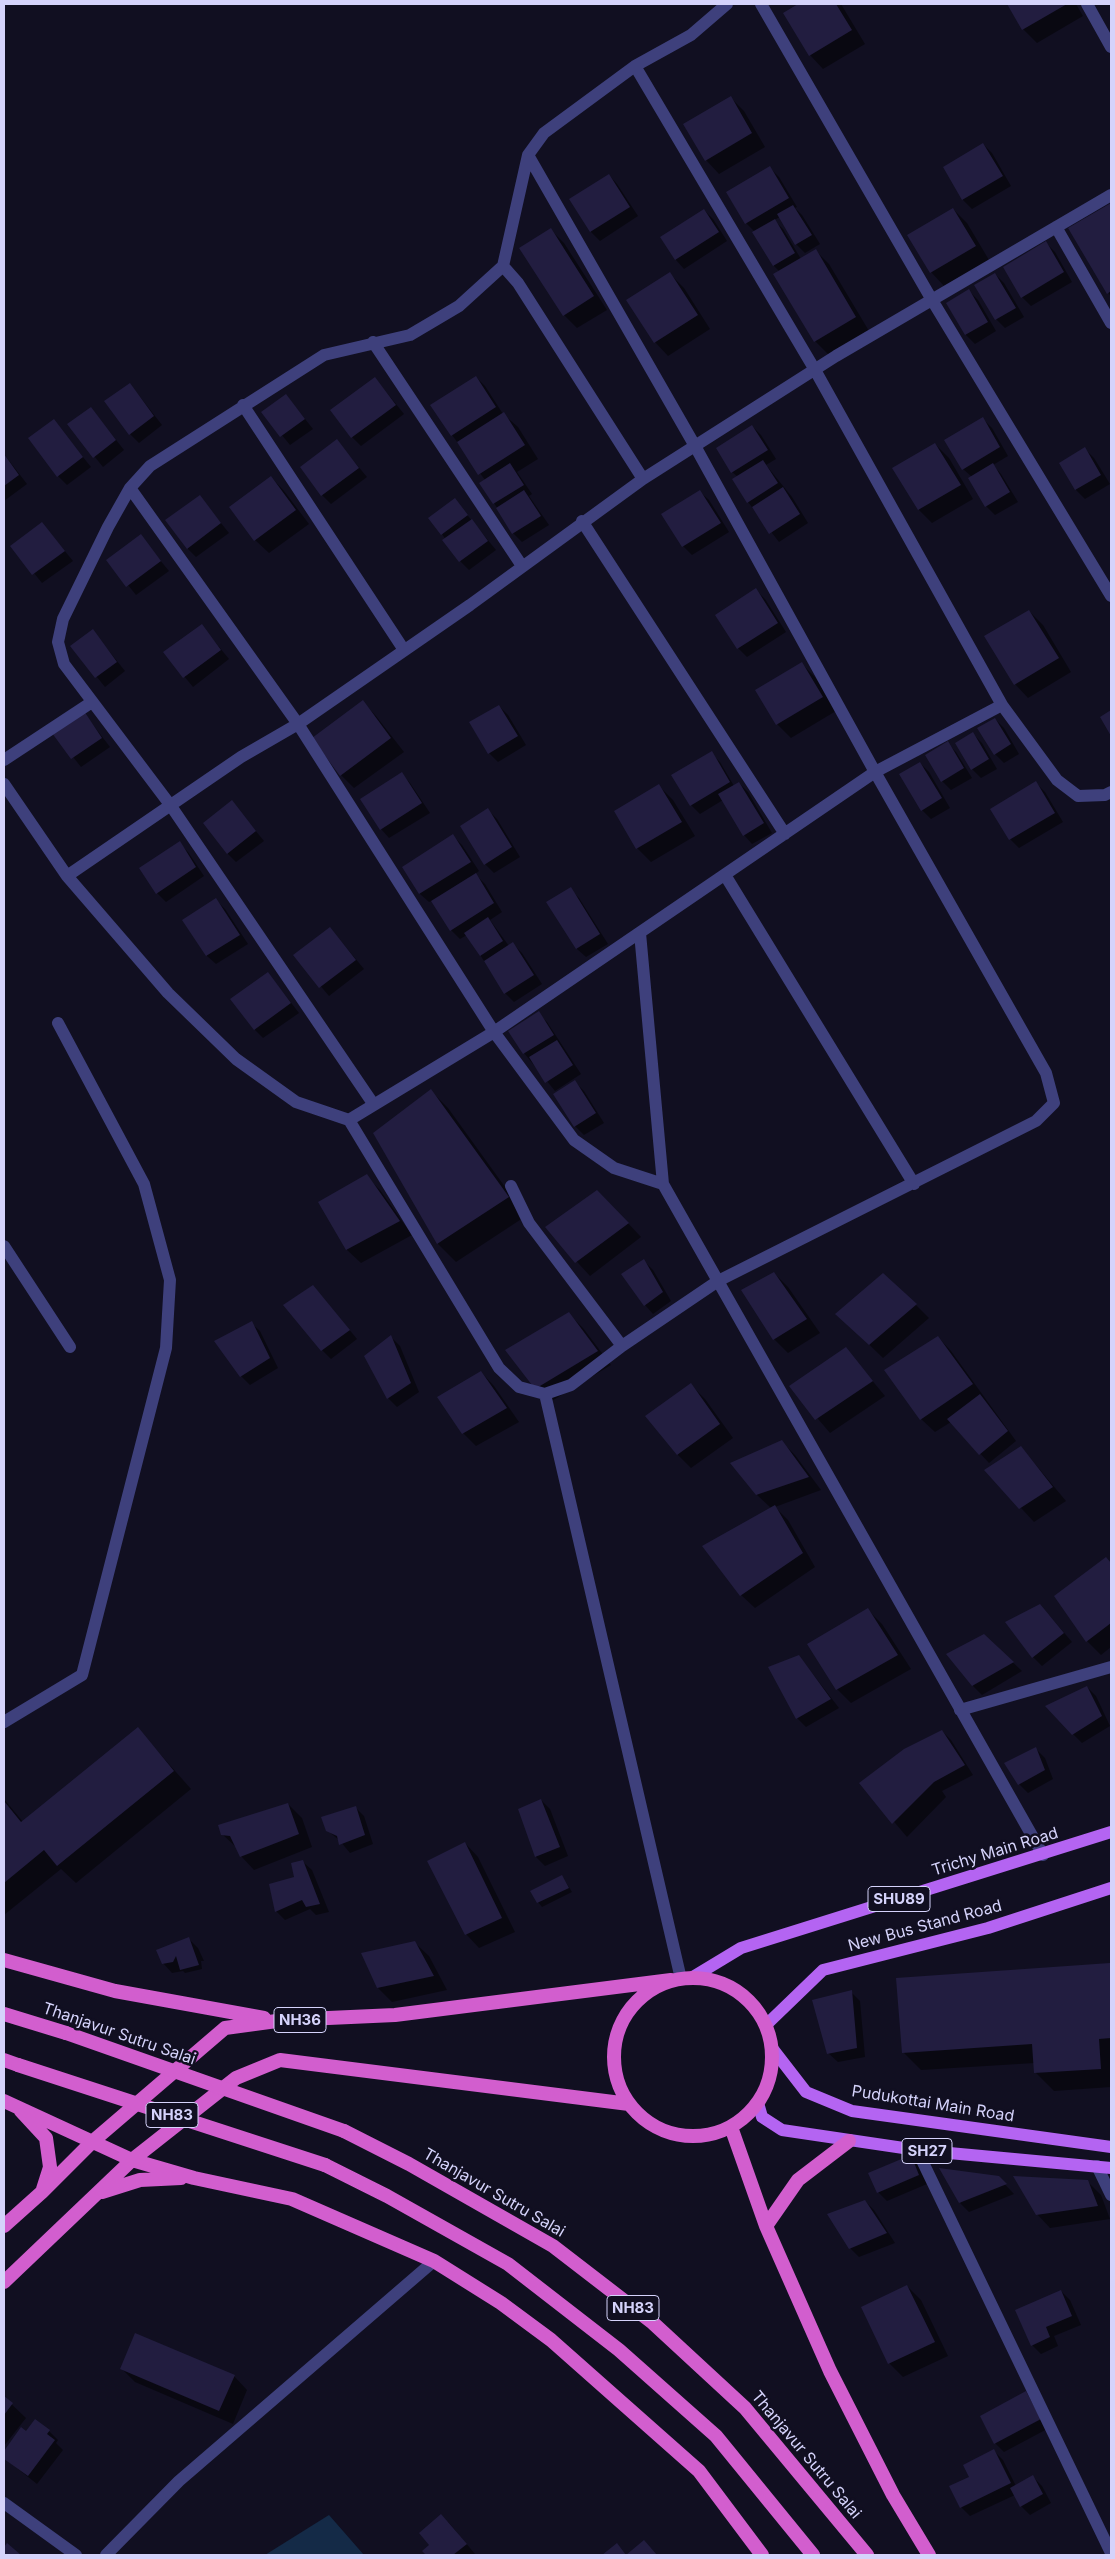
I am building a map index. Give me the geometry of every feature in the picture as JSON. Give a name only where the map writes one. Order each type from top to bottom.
[{"type":"highway","points":[[4,1960],[114,1991],[246,2016],[284,2020]]},
{"type":"highway","name":"NH36","points":[[4,2226],[42,2192],[92,2142],[224,2028],[284,2020],[395,2015],[682,1979],[716,1981],[736,1990],[754,2006],[766,2025],[772,2048],[772,2067],[768,2086],[758,2103],[746,2116],[731,2127],[710,2134],[688,2136],[665,2131],[645,2120],[629,2104],[617,2082],[614,2056],[617,2031],[630,2008],[648,1991],[682,1979]]},
{"type":"highway","name":"Thanjavur Sutru Salai","points":[[4,2014],[66,2033],[344,2130],[409,2164],[552,2246],[652,2323],[745,2408],[866,2555]]},
{"type":"highway","name":"NH83","points":[[4,2060],[325,2165],[387,2196],[508,2264],[620,2350],[716,2436],[813,2555]]},
{"type":"highway","points":[[4,2282],[132,2160],[236,2078],[280,2060],[629,2104]]},
{"type":"highway","points":[[9,2102],[132,2160],[194,2178],[292,2199],[434,2261],[501,2303],[551,2340],[699,2471],[762,2555]]},
{"type":"highway","points":[[9,2102],[46,2138],[50,2167],[42,2192]]},
{"type":"highway","points":[[731,2127],[766,2226],[830,2371],[893,2495],[929,2555]]},
{"type":"highway","points":[[766,2226],[798,2180],[849,2141]]},
{"type":"highway","points":[[97,2194],[140,2180],[194,2178]]},
{"type":"main road","name":"Trichy Main Road","points":[[682,1979],[742,1948],[1111,1832]]},
{"type":"main road","name":"New Bus Stand Road","points":[[766,2025],[823,1970],[988,1928],[1111,1888]]},
{"type":"main road","name":"Pudukottai Main Road","points":[[772,2048],[806,2092],[852,2111],[1111,2147]]},
{"type":"main road","name":"SH27","points":[[758,2103],[762,2117],[782,2130],[917,2150],[1111,2168]]},
{"type":"street","points":[[374,1105],[171,806],[64,664],[58,642],[63,619],[108,527],[130,488],[150,466],[324,354],[410,335],[459,306],[503,266],[528,155],[544,133],[635,66],[691,35],[727,4]]},
{"type":"street","points":[[761,4],[932,300],[1111,596]]},
{"type":"street","points":[[1087,4],[1111,47]]},
{"type":"street","points":[[635,66],[815,370],[1002,705],[1057,780],[1078,796],[1105,795],[1111,792]]},
{"type":"street","points":[[4,784],[67,876],[168,993],[236,1059],[296,1102],[349,1120],[500,1368],[519,1387],[545,1394],[571,1385],[622,1346],[718,1281],[1036,1121],[1054,1103],[1046,1073],[875,772],[695,446],[528,155]]},
{"type":"street","points":[[67,876],[241,757],[298,724],[643,479],[815,370],[1111,195]]},
{"type":"street","points":[[1056,228],[1111,323]]},
{"type":"street","points":[[503,266],[518,283],[643,479]]},
{"type":"street","points":[[374,342],[522,566]]},
{"type":"street","points":[[242,405],[404,650]]},
{"type":"street","points":[[130,488],[298,724],[494,1032],[574,1140],[614,1168],[663,1184]]},
{"type":"street","points":[[582,522],[785,834]]},
{"type":"street","points":[[4,760],[92,702]]},
{"type":"street","points":[[349,1120],[494,1032],[875,772],[1002,705]]},
{"type":"street","points":[[725,875],[914,1184]]},
{"type":"street","points":[[640,933],[663,1184],[1043,1854]]},
{"type":"street","points":[[4,1722],[82,1675],[166,1348],[170,1280],[144,1184],[58,1023]]},
{"type":"street","points":[[511,1186],[528,1223],[622,1346]]},
{"type":"street","points":[[4,1246],[70,1347]]},
{"type":"street","points":[[545,1394],[682,1979]]},
{"type":"street","points":[[960,1710],[1111,1667]]},
{"type":"street","points":[[917,2150],[1111,2553]]},
{"type":"street","points":[[1097,2166],[1111,2195]]},
{"type":"street","points":[[106,2555],[179,2481],[434,2261]]},
{"type":"street","points":[[4,2503],[76,2555]]},
{"type":"water","points":[[329,2515],[364,2555],[265,2555]]},
{"type":"building","points":[[798,4],[836,4],[852,30],[809,56],[783,13]]},
{"type":"building","points":[[1007,4],[1067,4],[1022,30]]},
{"type":"building","points":[[731,96],[752,133],[705,161],[683,124]]},
{"type":"building","points":[[983,143],[1003,176],[962,200],[943,167]]},
{"type":"building","points":[[770,166],[789,198],[745,224],[726,192]]},
{"type":"building","points":[[609,174],[630,207],[590,232],[569,199]]},
{"type":"building","points":[[1111,203],[1111,291],[1107,294],[1068,228]]},
{"type":"building","points":[[793,205],[812,235],[795,245],[777,214]]},
{"type":"building","points":[[953,208],[976,246],[930,273],[907,235]]},
{"type":"building","points":[[704,209],[719,232],[675,260],[660,237]]},
{"type":"building","points":[[775,219],[795,253],[773,266],[752,232]]},
{"type":"building","points":[[551,228],[594,296],[563,316],[519,248]]},
{"type":"building","points":[[1046,241],[1064,272],[1021,298],[1003,267]]},
{"type":"building","points":[[816,249],[856,317],[814,342],[773,274]]},
{"type":"building","points":[[670,272],[698,315],[654,343],[626,300]]},
{"type":"building","points":[[995,273],[1016,308],[995,320],[974,285]]},
{"type":"building","points":[[969,289],[988,322],[965,335],[946,303]]},
{"type":"building","points":[[476,376],[496,407],[451,436],[430,405]]},
{"type":"building","points":[[375,377],[396,405],[351,438],[330,410]]},
{"type":"building","points":[[130,383],[154,416],[129,435],[104,401]]},
{"type":"building","points":[[286,394],[305,419],[280,437],[261,412]]},
{"type":"building","points":[[91,407],[116,440],[93,458],[67,424]]},
{"type":"building","points":[[504,412],[525,445],[478,475],[457,442]]},
{"type":"building","points":[[983,417],[1000,447],[962,470],[944,440]]},
{"type":"building","points":[[54,419],[83,457],[57,477],[28,438]]},
{"type":"building","points":[[752,425],[768,450],[731,473],[716,448]]},
{"type":"building","points":[[337,439],[359,468],[321,496],[300,467]]},
{"type":"building","points":[[935,443],[961,485],[918,510],[892,468]]},
{"type":"building","points":[[1085,447],[1101,475],[1075,490],[1059,463]]},
{"type":"building","points":[[4,454],[19,475],[4,486]]},
{"type":"building","points":[[763,460],[778,483],[747,503],[732,479]]},
{"type":"building","points":[[510,463],[524,485],[493,504],[479,483]]},
{"type":"building","points":[[993,463],[1010,492],[985,507],[968,478]]},
{"type":"building","points":[[271,476],[296,510],[254,541],[229,507]]},
{"type":"building","points":[[783,487],[800,514],[769,534],[752,507]]},
{"type":"building","points":[[524,490],[541,516],[512,534],[496,508]]},
{"type":"building","points":[[700,490],[721,523],[682,547],[661,514]]},
{"type":"building","points":[[200,495],[221,523],[187,549],[165,520]]},
{"type":"building","points":[[455,498],[468,515],[441,535],[428,518]]},
{"type":"building","points":[[472,519],[488,541],[459,562],[442,540]]},
{"type":"building","points":[[42,522],[65,551],[32,575],[10,546]]},
{"type":"building","points":[[141,534],[161,561],[126,587],[106,560]]},
{"type":"building","points":[[756,588],[778,623],[737,649],[715,615]]},
{"type":"building","points":[[1029,610],[1059,658],[1014,685],[984,636]]},
{"type":"building","points":[[202,624],[221,650],[183,678],[163,652]]},
{"type":"building","points":[[93,629],[117,662],[95,678],[70,646]]},
{"type":"building","points":[[802,662],[823,697],[776,725],[755,690]]},
{"type":"building","points":[[363,700],[391,738],[340,776],[312,738]]},
{"type":"building","points":[[499,705],[518,736],[488,754],[469,722]]},
{"type":"building","points":[[1111,710],[1111,736],[1100,717]]},
{"type":"building","points":[[84,711],[102,738],[71,759],[52,733]]},
{"type":"building","points":[[995,718],[1011,744],[994,755],[977,728]]},
{"type":"building","points":[[973,732],[989,759],[971,770],[955,743]]},
{"type":"building","points":[[948,741],[964,768],[941,782],[925,755]]},
{"type":"building","points":[[712,751],[730,782],[690,806],[671,775]]},
{"type":"building","points":[[920,762],[942,798],[921,811],[899,774]]},
{"type":"building","points":[[402,772],[422,803],[380,830],[360,799]]},
{"type":"building","points":[[1036,781],[1055,813],[1009,840],[990,809]]},
{"type":"building","points":[[739,782],[764,823],[743,836],[718,794]]},
{"type":"building","points":[[659,784],[682,822],[636,849],[614,811]]},
{"type":"building","points":[[232,800],[256,831],[227,854],[203,823]]},
{"type":"building","points":[[488,808],[512,847],[484,865],[460,826]]},
{"type":"building","points":[[453,834],[471,862],[419,894],[402,867]]},
{"type":"building","points":[[180,841],[196,867],[156,894],[139,868]]},
{"type":"building","points":[[476,873],[494,903],[450,931],[431,901]]},
{"type":"building","points":[[571,887],[600,934],[576,949],[546,902]]},
{"type":"building","points":[[216,898],[240,935],[206,956],[182,920]]},
{"type":"building","points":[[488,917],[503,941],[480,956],[464,933]]},
{"type":"building","points":[[330,927],[356,960],[319,988],[293,955]]},
{"type":"building","points":[[513,942],[534,975],[504,994],[484,961]]},
{"type":"building","points":[[268,972],[291,1003],[254,1030],[230,999]]},
{"type":"building","points":[[539,1011],[554,1035],[523,1054],[508,1031]]},
{"type":"building","points":[[557,1040],[573,1065],[545,1083],[529,1057]]},
{"type":"building","points":[[575,1080],[596,1113],[574,1127],[553,1094]]},
{"type":"building","points":[[431,1089],[509,1197],[437,1244],[373,1133]]},
{"type":"building","points":[[367,1174],[400,1221],[346,1250],[318,1202]]},
{"type":"building","points":[[597,1190],[629,1223],[575,1263],[545,1227]]},
{"type":"building","points":[[644,1259],[663,1292],[644,1306],[621,1274]]},
{"type":"building","points":[[774,1272],[807,1319],[773,1340],[741,1290]]},
{"type":"building","points":[[883,1273],[917,1304],[869,1345],[835,1314]]},
{"type":"building","points":[[313,1285],[350,1330],[321,1351],[283,1305]]},
{"type":"building","points":[[569,1312],[598,1351],[535,1389],[505,1350]]},
{"type":"building","points":[[252,1321],[270,1358],[240,1377],[214,1341]]},
{"type":"building","points":[[391,1335],[411,1383],[387,1399],[364,1356]]},
{"type":"building","points":[[938,1336],[973,1384],[920,1420],[884,1370]]},
{"type":"building","points":[[846,1347],[873,1381],[815,1420],[789,1386]]},
{"type":"building","points":[[481,1371],[507,1408],[462,1434],[437,1397]]},
{"type":"building","points":[[691,1383],[720,1424],[677,1455],[645,1416]]},
{"type":"building","points":[[980,1394],[1008,1431],[979,1455],[947,1419]]},
{"type":"building","points":[[782,1440],[809,1477],[756,1495],[730,1463]]},
{"type":"building","points":[[1021,1446],[1053,1487],[1019,1509],[984,1470]]},
{"type":"building","points":[[775,1505],[803,1553],[740,1596],[702,1546]]},
{"type":"building","points":[[1106,1557],[1111,1563],[1111,1623],[1086,1642],[1054,1596]]},
{"type":"building","points":[[1040,1604],[1064,1633],[1032,1658],[1005,1622]]},
{"type":"building","points":[[868,1608],[898,1655],[836,1690],[807,1644]]},
{"type":"building","points":[[984,1634],[1014,1662],[972,1686],[946,1654]]},
{"type":"building","points":[[799,1655],[831,1699],[796,1719],[768,1667]]},
{"type":"building","points":[[1087,1686],[1102,1716],[1072,1735],[1045,1706]]},
{"type":"building","points":[[138,1727],[174,1771],[57,1866],[44,1850],[4,1883],[4,1801],[21,1822]]},
{"type":"building","points":[[942,1730],[965,1765],[934,1782],[892,1824],[859,1783],[904,1749]]},
{"type":"building","points":[[1036,1747],[1045,1770],[1018,1785],[1004,1763]]},
{"type":"building","points":[[541,1799],[560,1847],[535,1857],[518,1809]]},
{"type":"building","points":[[288,1803],[299,1834],[240,1857],[230,1836],[221,1835],[218,1825]]},
{"type":"building","points":[[356,1806],[365,1835],[339,1845],[337,1836],[326,1831],[321,1817]]},
{"type":"building","points":[[465,1842],[502,1918],[465,1935],[427,1861]]},
{"type":"building","points":[[303,1860],[320,1904],[306,1907],[302,1900],[275,1912],[269,1884],[294,1877],[291,1863]]},
{"type":"building","points":[[562,1875],[569,1888],[537,1903],[530,1891]]},
{"type":"building","points":[[189,1937],[199,1965],[180,1970],[176,1956],[173,1962],[162,1964],[156,1950]]},
{"type":"building","points":[[415,1941],[434,1976],[377,1988],[361,1953]]},
{"type":"building","points":[[1110,1963],[1111,2038],[1099,2039],[1101,2069],[1034,2073],[1032,2044],[902,2053],[896,1978]]},
{"type":"building","points":[[852,1990],[857,2048],[827,2054],[812,2000]]},
{"type":"building","points":[[911,2155],[919,2175],[877,2193],[868,2173]]},
{"type":"building","points":[[939,2168],[999,2176],[1007,2184],[959,2203]]},
{"type":"building","points":[[1013,2176],[1088,2180],[1098,2206],[1036,2215]]},
{"type":"building","points":[[865,2200],[887,2233],[849,2249],[827,2214]]},
{"type":"building","points":[[907,2285],[935,2342],[888,2364],[861,2307]]},
{"type":"building","points":[[1061,2290],[1072,2316],[1046,2327],[1050,2337],[1031,2346],[1015,2310]]},
{"type":"building","points":[[135,2333],[235,2375],[219,2411],[120,2369]]},
{"type":"building","points":[[1026,2391],[1041,2419],[994,2444],[980,2416]]},
{"type":"building","points":[[4,2396],[13,2403],[4,2415]]},
{"type":"building","points":[[35,2419],[50,2430],[47,2434],[55,2440],[28,2476],[4,2459],[4,2451],[21,2427],[26,2431]]},
{"type":"building","points":[[994,2449],[1011,2483],[960,2508],[949,2486],[969,2477],[963,2465]]},
{"type":"building","points":[[1033,2475],[1043,2494],[1020,2507],[1010,2488]]},
{"type":"building","points":[[441,2514],[467,2544],[453,2555],[426,2555],[422,2551],[429,2545],[419,2533]]},
{"type":"building","points":[[644,2540],[657,2555],[626,2555]]},
{"type":"building","points":[[7,2543],[21,2555],[4,2555],[4,2547]]},
{"type":"building","points":[[617,2543],[626,2555],[602,2555]]}]
